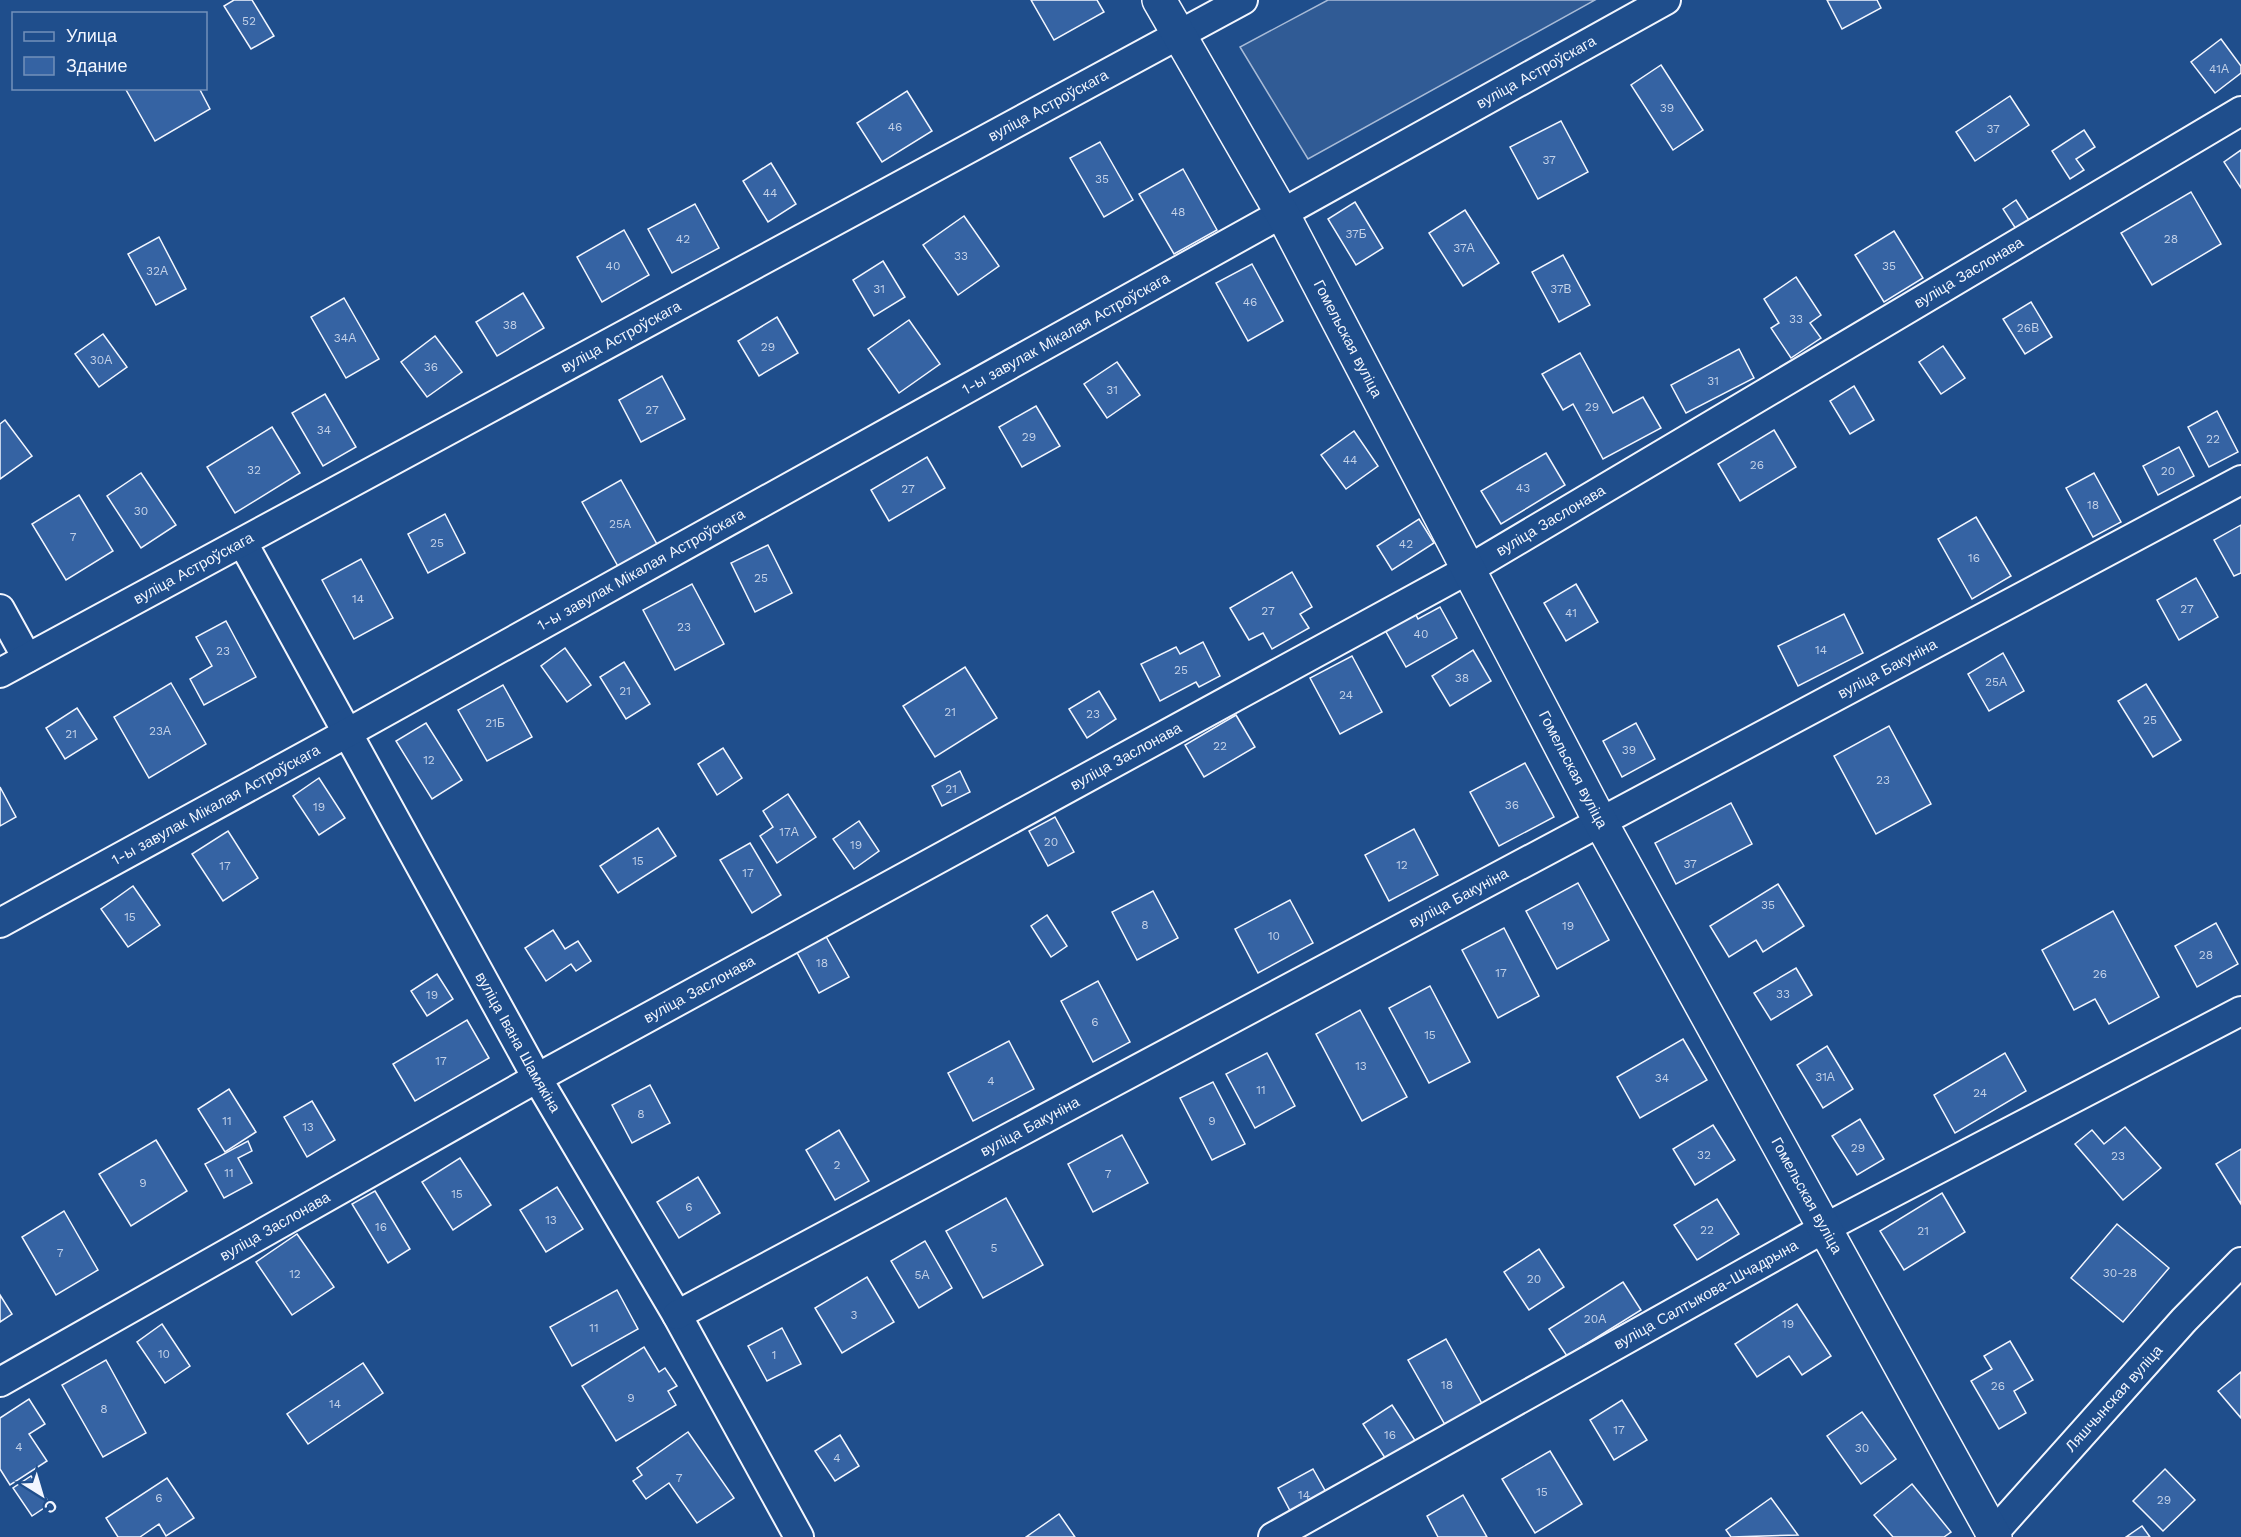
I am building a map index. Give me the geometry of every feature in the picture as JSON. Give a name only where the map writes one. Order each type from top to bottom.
[{"type":"street","name":"Гомельская вуліца","points":[[1159,0],[1283,215],[1600,821],[1992,1536]]},
{"type":"street","name":"вуліца Астроўскага","points":[[0,673],[1244,0]]},
{"type":"street","name":"вуліца Астроўскага","points":[[1283,215],[1666,0]]},
{"type":"street","name":"вуліца Заслонава","points":[[0,1382],[537,1078],[1469,569],[2241,111]]},
{"type":"street","name":"1-ы завулак Мікалая Астроўскага","points":[[0,923],[1283,215]]},
{"type":"street","name":"вуліца Бакуніна","points":[[677,1315],[2241,480]]},
{"type":"street","name":"вуліца Івана Шамякіна","points":[[243,543],[349,732],[537,1078],[677,1315],[799,1537]]},
{"type":"street","points":[[0,609],[27,658]]},
{"type":"street","name":"вуліца Салтыкова-Шчадрына","points":[[1273,1537],[1823,1229],[2241,1011]]},
{"type":"street","name":"Ляшчынская вуліца","points":[[1992,1536],[2184,1320],[2241,1262]]},
{"type":"shaded area","points":[[1328,0],[1595,0],[1308,159],[1240,47]]},
{"type":"building","points":[[234,0],[252,0],[274,36],[251,49],[224,6]]},
{"type":"building","points":[[1031,0],[1097,0],[1104,12],[1054,40]]},
{"type":"building","points":[[1827,0],[1877,0],[1881,8],[1842,29]]},
{"type":"building","points":[[2221,39],[2241,66],[2241,73],[2215,93],[2191,62]]},
{"type":"building","points":[[1661,65],[1703,130],[1673,150],[1631,85]]},
{"type":"building","points":[[126,90],[200,90],[210,109],[155,141]]},
{"type":"building","points":[[907,91],[932,131],[882,162],[857,123]]},
{"type":"building","points":[[2010,96],[2029,125],[1975,161],[1956,132]]},
{"type":"building","points":[[1561,121],[1588,172],[1538,199],[1510,147]]},
{"type":"building","points":[[2084,130],[2095,147],[2076,159],[2084,170],[2070,179],[2052,151]]},
{"type":"building","points":[[1100,142],[1133,200],[1104,217],[1070,158]]},
{"type":"building","points":[[2241,150],[2241,188],[2224,162]]},
{"type":"building","points":[[771,163],[796,204],[768,222],[743,181]]},
{"type":"building","points":[[1183,169],[1217,230],[1174,254],[1139,194]]},
{"type":"building","points":[[2191,192],[2221,244],[2152,285],[2121,233]]},
{"type":"building","points":[[2016,200],[2029,220],[2016,229],[2003,209]]},
{"type":"building","points":[[1355,202],[1383,248],[1356,265],[1328,219]]},
{"type":"building","points":[[695,204],[719,248],[672,273],[648,229]]},
{"type":"building","points":[[1465,210],[1499,263],[1463,286],[1429,233]]},
{"type":"building","points":[[964,216],[999,266],[958,295],[923,245]]},
{"type":"building","points":[[624,230],[649,275],[602,302],[577,257]]},
{"type":"building","points":[[1894,231],[1923,278],[1884,302],[1855,255]]},
{"type":"building","points":[[159,237],[186,289],[156,305],[128,254]]},
{"type":"building","points":[[1563,255],[1590,305],[1559,322],[1532,272]]},
{"type":"building","points":[[883,261],[905,297],[874,316],[853,280]]},
{"type":"building","points":[[1252,264],[1283,321],[1248,341],[1216,283]]},
{"type":"building","points":[[1796,277],[1821,315],[1810,323],[1821,338],[1791,358],[1771,328],[1779,323],[1764,299]]},
{"type":"building","points":[[523,293],[544,328],[497,356],[476,322]]},
{"type":"building","points":[[344,298],[379,359],[346,378],[311,317]]},
{"type":"building","points":[[2031,302],[2052,337],[2025,354],[2003,319]]},
{"type":"building","points":[[777,317],[798,353],[759,376],[738,341]]},
{"type":"building","points":[[909,320],[940,364],[899,393],[868,349]]},
{"type":"building","points":[[103,334],[127,367],[99,387],[75,354]]},
{"type":"building","points":[[435,336],[462,372],[427,397],[401,362]]},
{"type":"building","points":[[1943,346],[1965,378],[1941,394],[1919,362]]},
{"type":"building","points":[[1739,349],[1754,378],[1686,413],[1671,385]]},
{"type":"building","points":[[1580,353],[1613,413],[1643,397],[1661,428],[1603,459],[1573,404],[1563,410],[1542,374]]},
{"type":"building","points":[[1117,362],[1140,395],[1107,418],[1084,384]]},
{"type":"building","points":[[662,376],[685,419],[641,442],[619,400]]},
{"type":"building","points":[[1854,386],[1874,420],[1850,434],[1830,401]]},
{"type":"building","points":[[325,394],[356,447],[323,466],[292,413]]},
{"type":"building","points":[[1036,406],[1060,446],[1022,467],[999,427]]},
{"type":"building","points":[[2217,411],[2238,452],[2209,467],[2188,427]]},
{"type":"building","points":[[5,420],[32,456],[0,479],[0,424]]},
{"type":"building","points":[[272,427],[300,473],[235,513],[207,467]]},
{"type":"building","points":[[1774,430],[1796,467],[1740,501],[1718,464]]},
{"type":"building","points":[[1354,431],[1378,466],[1346,489],[1321,455]]},
{"type":"building","points":[[2179,447],[2194,476],[2158,495],[2143,466]]},
{"type":"building","points":[[1546,453],[1565,485],[1501,524],[1481,491]]},
{"type":"building","points":[[927,457],[945,488],[889,521],[871,490]]},
{"type":"building","points":[[141,473],[176,525],[141,548],[107,496]]},
{"type":"building","points":[[2094,473],[2121,522],[2093,537],[2066,488]]},
{"type":"building","points":[[621,480],[658,546],[619,568],[582,502]]},
{"type":"building","points":[[79,495],[113,551],[66,580],[32,524]]},
{"type":"building","points":[[445,514],[465,553],[428,573],[408,534]]},
{"type":"building","points":[[1976,517],[2011,576],[1972,599],[1938,539]]},
{"type":"building","points":[[1419,519],[1434,543],[1392,570],[1377,546]]},
{"type":"building","points":[[2241,525],[2241,573],[2234,576],[2214,540]]},
{"type":"building","points":[[768,545],[792,593],[755,612],[731,563]]},
{"type":"building","points":[[361,559],[393,618],[354,639],[322,580]]},
{"type":"building","points":[[1292,572],[1312,607],[1300,614],[1309,628],[1272,649],[1263,633],[1249,640],[1230,608]]},
{"type":"building","points":[[2196,578],[2218,617],[2179,640],[2157,600]]},
{"type":"building","points":[[692,584],[724,644],[675,670],[643,610]]},
{"type":"building","points":[[1576,584],[1598,622],[1566,641],[1544,603]]},
{"type":"building","points":[[1440,607],[1457,638],[1406,667],[1385,630],[1415,613],[1418,619]]},
{"type":"building","points":[[1844,614],[1863,653],[1798,686],[1778,646]]},
{"type":"building","points":[[226,621],[256,677],[204,705],[190,679],[212,666],[196,637]]},
{"type":"building","points":[[1203,642],[1220,676],[1199,687],[1196,682],[1160,701],[1141,664],[1176,647],[1180,654]]},
{"type":"building","points":[[565,648],[591,685],[567,702],[541,666]]},
{"type":"building","points":[[1473,650],[1491,681],[1450,706],[1432,676]]},
{"type":"building","points":[[2003,653],[2024,691],[1989,711],[1968,674]]},
{"type":"building","points":[[1352,656],[1382,712],[1340,734],[1310,678]]},
{"type":"building","points":[[624,662],[650,704],[626,719],[600,677]]},
{"type":"building","points":[[965,667],[997,718],[935,757],[903,706]]},
{"type":"building","points":[[171,683],[206,744],[149,778],[114,717]]},
{"type":"building","points":[[2146,684],[2181,740],[2153,757],[2118,701]]},
{"type":"building","points":[[503,685],[532,737],[487,761],[458,710]]},
{"type":"building","points":[[1099,691],[1116,719],[1087,738],[1069,709]]},
{"type":"building","points":[[77,708],[97,739],[65,759],[46,728]]},
{"type":"building","points":[[1236,715],[1255,747],[1204,777],[1185,745]]},
{"type":"building","points":[[426,723],[462,780],[432,799],[396,741]]},
{"type":"building","points":[[1636,723],[1655,759],[1622,777],[1603,741]]},
{"type":"building","points":[[1889,726],[1931,804],[1876,834],[1834,756]]},
{"type":"building","points":[[723,748],[742,778],[717,795],[698,764]]},
{"type":"building","points":[[1525,763],[1554,817],[1499,846],[1470,792]]},
{"type":"building","points":[[960,771],[970,792],[942,806],[932,786]]},
{"type":"building","points":[[319,778],[345,818],[319,835],[293,796]]},
{"type":"building","points":[[0,787],[16,817],[0,826]]},
{"type":"building","points":[[788,794],[816,837],[777,863],[760,836],[773,827],[763,811]]},
{"type":"building","points":[[1731,803],[1752,844],[1676,884],[1655,843]]},
{"type":"building","points":[[1055,817],[1074,852],[1048,866],[1029,831]]},
{"type":"building","points":[[859,821],[879,851],[854,869],[833,839]]},
{"type":"building","points":[[658,828],[676,856],[618,893],[600,866]]},
{"type":"building","points":[[1414,829],[1438,875],[1389,901],[1365,855]]},
{"type":"building","points":[[228,831],[258,878],[223,901],[192,854]]},
{"type":"building","points":[[750,843],[781,895],[752,913],[720,860]]},
{"type":"building","points":[[1578,883],[1609,940],[1557,969],[1526,911]]},
{"type":"building","points":[[1778,884],[1804,926],[1763,952],[1756,940],[1729,957],[1710,926]]},
{"type":"building","points":[[133,886],[160,925],[128,947],[101,909]]},
{"type":"building","points":[[1153,891],[1178,938],[1137,960],[1112,912]]},
{"type":"building","points":[[1290,900],[1313,943],[1258,973],[1235,929]]},
{"type":"building","points":[[2113,911],[2159,997],[2109,1024],[2095,999],[2074,1010],[2042,950]]},
{"type":"building","points":[[1047,915],[1067,946],[1051,957],[1031,926]]},
{"type":"building","points":[[2216,923],[2238,964],[2197,987],[2175,946]]},
{"type":"building","points":[[1504,928],[1539,996],[1498,1018],[1462,950]]},
{"type":"building","points":[[553,930],[565,949],[578,941],[591,961],[576,971],[571,964],[546,981],[525,948]]},
{"type":"building","points":[[824,933],[849,977],[819,993],[795,949]]},
{"type":"building","points":[[1796,968],[1812,995],[1771,1020],[1754,993]]},
{"type":"building","points":[[437,974],[453,999],[427,1016],[411,991]]},
{"type":"building","points":[[1098,981],[1130,1042],[1093,1062],[1061,1001]]},
{"type":"building","points":[[1430,986],[1470,1062],[1429,1083],[1389,1008]]},
{"type":"building","points":[[1360,1010],[1407,1097],[1362,1121],[1316,1034]]},
{"type":"building","points":[[467,1020],[489,1058],[415,1101],[393,1064]]},
{"type":"building","points":[[1683,1039],[1707,1080],[1640,1118],[1617,1077]]},
{"type":"building","points":[[1009,1041],[1034,1089],[973,1121],[948,1073]]},
{"type":"building","points":[[1827,1046],[1853,1089],[1823,1108],[1797,1065]]},
{"type":"building","points":[[1267,1053],[1295,1106],[1255,1128],[1226,1074]]},
{"type":"building","points":[[2005,1053],[2026,1091],[1955,1133],[1934,1095]]},
{"type":"building","points":[[1213,1082],[1245,1144],[1212,1160],[1180,1098]]},
{"type":"building","points":[[650,1085],[670,1123],[632,1143],[612,1105]]},
{"type":"building","points":[[229,1089],[256,1132],[225,1152],[198,1109]]},
{"type":"building","points":[[312,1101],[335,1140],[307,1157],[284,1117]]},
{"type":"building","points":[[1860,1119],[1884,1159],[1857,1175],[1832,1136]]},
{"type":"building","points":[[1713,1125],[1735,1160],[1695,1185],[1673,1149]]},
{"type":"building","points":[[2125,1127],[2161,1168],[2123,1200],[2075,1144],[2092,1130],[2104,1144]]},
{"type":"building","points":[[839,1130],[869,1181],[835,1200],[806,1150]]},
{"type":"building","points":[[1122,1135],[1148,1183],[1093,1212],[1068,1164]]},
{"type":"building","points":[[156,1140],[187,1191],[131,1226],[99,1174]]},
{"type":"building","points":[[248,1141],[252,1151],[238,1158],[252,1183],[224,1198],[205,1164]]},
{"type":"building","points":[[2241,1149],[2241,1204],[2216,1164]]},
{"type":"building","points":[[460,1158],[491,1205],[453,1230],[422,1182]]},
{"type":"building","points":[[698,1177],[720,1213],[679,1238],[657,1202]]},
{"type":"building","points":[[557,1187],[583,1229],[546,1252],[520,1210]]},
{"type":"building","points":[[375,1191],[410,1249],[388,1263],[352,1204]]},
{"type":"building","points":[[1942,1193],[1965,1232],[1904,1270],[1880,1231]]},
{"type":"building","points":[[1006,1198],[1043,1265],[983,1298],[946,1231]]},
{"type":"building","points":[[1717,1199],[1739,1234],[1697,1260],[1674,1225]]},
{"type":"building","points":[[64,1211],[98,1270],[56,1295],[22,1237]]},
{"type":"building","points":[[2117,1224],[2169,1268],[2123,1322],[2071,1278]]},
{"type":"building","points":[[297,1234],[334,1287],[292,1315],[256,1262]]},
{"type":"building","points":[[925,1241],[952,1288],[919,1308],[891,1261]]},
{"type":"building","points":[[1539,1249],[1564,1287],[1529,1310],[1504,1272]]},
{"type":"building","points":[[867,1277],[894,1322],[842,1353],[815,1308]]},
{"type":"building","points":[[1623,1282],[1641,1310],[1567,1356],[1549,1329]]},
{"type":"building","points":[[617,1290],[638,1329],[572,1366],[550,1327]]},
{"type":"building","points":[[0,1295],[12,1314],[0,1322]]},
{"type":"building","points":[[1797,1304],[1831,1356],[1802,1375],[1789,1356],[1757,1377],[1735,1344]]},
{"type":"building","points":[[162,1324],[190,1366],[165,1383],[137,1342]]},
{"type":"building","points":[[782,1328],[801,1364],[767,1381],[748,1346]]},
{"type":"building","points":[[1446,1339],[1485,1409],[1448,1430],[1408,1360]]},
{"type":"building","points":[[2010,1341],[2033,1380],[2014,1391],[2026,1413],[1999,1429],[1971,1381],[1992,1369],[1984,1356]]},
{"type":"building","points":[[644,1347],[659,1372],[665,1368],[677,1386],[668,1391],[676,1405],[616,1441],[582,1386]]},
{"type":"building","points":[[106,1360],[146,1433],[103,1457],[62,1385]]},
{"type":"building","points":[[363,1363],[383,1393],[308,1444],[287,1414]]},
{"type":"building","points":[[2241,1372],[2241,1418],[2218,1391]]},
{"type":"building","points":[[29,1399],[45,1424],[29,1434],[47,1461],[10,1485],[0,1469],[0,1418]]},
{"type":"building","points":[[1622,1400],[1647,1440],[1614,1460],[1590,1420]]},
{"type":"building","points":[[1392,1405],[1418,1445],[1389,1464],[1363,1424]]},
{"type":"building","points":[[1862,1412],[1896,1459],[1861,1484],[1827,1436]]},
{"type":"building","points":[[688,1432],[734,1498],[697,1523],[669,1483],[646,1499],[633,1481],[642,1475],[637,1468]]},
{"type":"building","points":[[840,1435],[859,1466],[835,1481],[815,1451]]},
{"type":"building","points":[[1550,1451],[1582,1504],[1535,1533],[1502,1479]]},
{"type":"building","points":[[1313,1469],[1331,1501],[1295,1520],[1278,1488]]},
{"type":"building","points":[[2165,1469],[2195,1500],[2163,1531],[2133,1501]]},
{"type":"building","points":[[31,1476],[50,1504],[32,1516],[13,1488]]},
{"type":"building","points":[[167,1478],[194,1518],[166,1536],[159,1524],[140,1537],[118,1537],[106,1518]]},
{"type":"building","points":[[1912,1484],[1951,1532],[1944,1537],[1893,1537],[1874,1515]]},
{"type":"building","points":[[1463,1495],[1487,1537],[1438,1537],[1427,1516]]},
{"type":"building","points":[[1771,1498],[1798,1535],[1731,1537],[1726,1530]]},
{"type":"building","points":[[1059,1514],[1075,1537],[1026,1537],[1036,1530]]},
{"type":"building","points":[[2142,1526],[2150,1537],[2126,1537]]}]
